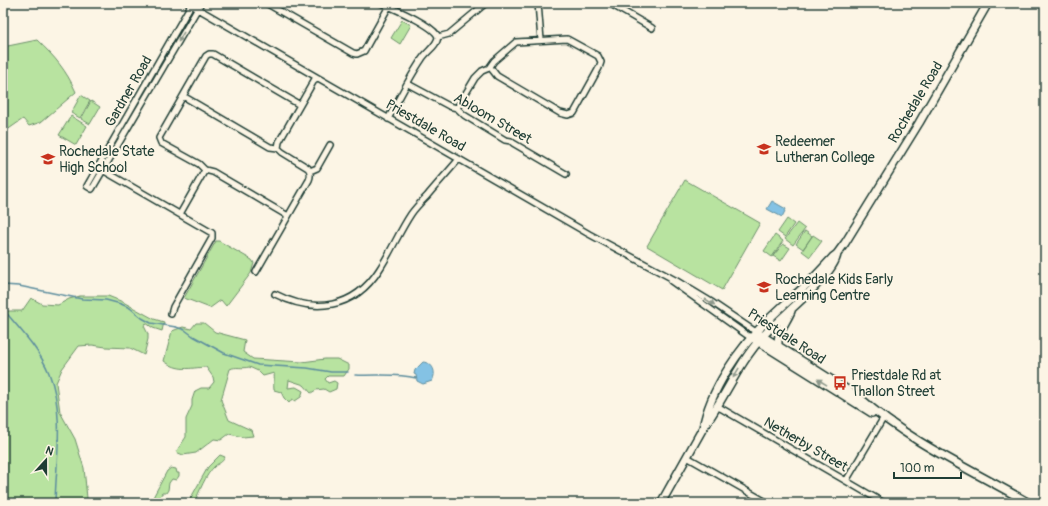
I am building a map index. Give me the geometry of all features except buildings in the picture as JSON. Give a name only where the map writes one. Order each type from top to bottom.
[{"type":"main road","name":"Rochedale Road","points":[[703,428],[706,413],[720,384],[737,357],[837,254],[852,232],[903,146],[919,123],[988,3]]},
{"type":"main road","name":"Rochedale Road","points":[[661,503],[757,337],[792,308],[823,278],[836,260],[837,254]]},
{"type":"main road","points":[[778,345],[779,334],[787,321],[792,308]]},
{"type":"main road","name":"Priestdale Road","points":[[757,337],[778,345],[860,398],[883,418]]},
{"type":"main road","name":"Priestdale Road","points":[[757,337],[951,460],[1029,503]]},
{"type":"street","name":"Gardner Road","points":[[190,3],[87,186],[92,189],[201,3]]},
{"type":"street","name":"Priestdale Road","points":[[190,3],[589,234],[675,280],[712,303],[757,337]]},
{"type":"street","points":[[266,3],[353,53],[358,54],[364,51],[390,6]]},
{"type":"street","points":[[382,3],[430,28],[438,34],[436,44],[420,61],[388,119]]},
{"type":"street","points":[[438,37],[449,34],[486,3]]},
{"type":"street","points":[[538,3],[541,40]]},
{"type":"street","points":[[609,3],[652,28]]},
{"type":"street","points":[[457,108],[475,78],[482,71],[490,67],[494,61],[516,42],[571,40],[598,56],[600,58],[601,65],[572,115],[563,115],[497,76],[490,67]]},
{"type":"street","points":[[288,216],[213,172],[205,170],[199,164],[161,143],[159,138],[206,56],[209,54],[213,54],[300,105]]},
{"type":"street","points":[[278,148],[279,142],[316,77]]},
{"type":"street","name":"Abloom Street","points":[[408,84],[449,106],[457,108],[464,115],[505,140],[511,141],[513,144],[566,174]]},
{"type":"street","points":[[183,96],[270,147],[278,148],[308,168],[310,171],[311,176],[256,272]]},
{"type":"street","points":[[310,171],[317,168],[330,145]]},
{"type":"street","points":[[275,294],[288,300],[315,306],[338,303],[353,297],[366,287],[379,270],[411,213],[459,159]]},
{"type":"street","points":[[98,167],[212,233],[212,238],[173,307],[171,314]]},
{"type":"street","points":[[180,214],[205,170]]},
{"type":"street","name":"Netherby Street","points":[[717,406],[884,503]]},
{"type":"street","points":[[846,482],[883,418]]},
{"type":"street","points":[[687,457],[768,503]]},
{"type":"street","points":[[1013,503],[1017,496]]},
{"type":"green space","points":[[402,20],[411,25],[400,44],[391,38]]},
{"type":"green space","points":[[37,40],[60,64],[76,92],[41,122],[29,126],[23,119],[3,133],[3,47]]},
{"type":"green space","points":[[81,95],[90,101],[80,118],[71,113]]},
{"type":"green space","points":[[91,101],[100,107],[90,124],[81,119]]},
{"type":"green space","points":[[71,116],[87,126],[76,145],[59,135]]},
{"type":"green space","points":[[685,180],[760,223],[722,290],[647,246]]},
{"type":"green space","points":[[787,219],[794,224],[785,237],[778,232]]},
{"type":"green space","points":[[797,223],[805,229],[793,245],[785,239]]},
{"type":"green space","points":[[805,231],[812,236],[803,249],[796,244]]},
{"type":"green space","points":[[775,235],[783,241],[772,257],[764,251]]},
{"type":"green space","points":[[813,235],[822,241],[810,257],[802,251]]},
{"type":"green space","points":[[216,241],[219,241],[252,260],[254,263],[251,273],[226,306],[221,300],[210,308],[184,298]]},
{"type":"green space","points":[[783,244],[790,248],[781,261],[773,256]]},
{"type":"green space","points":[[80,296],[108,296],[123,302],[154,319],[164,322],[162,331],[153,328],[146,323],[144,326],[148,334],[148,339],[144,355],[130,348],[92,345],[79,346],[62,369],[56,383],[60,412],[75,439],[84,468],[87,498],[90,503],[3,503],[3,321],[8,311],[22,311],[31,298],[42,304],[58,305],[69,299]]},
{"type":"green space","points":[[196,323],[204,323],[215,332],[245,340],[243,352],[253,359],[302,362],[337,359],[349,365],[349,369],[344,376],[328,376],[325,379],[328,383],[334,381],[337,383],[336,389],[329,392],[324,389],[316,390],[311,393],[304,385],[289,380],[288,388],[296,387],[303,391],[301,397],[295,401],[292,399],[289,403],[281,392],[274,390],[274,373],[263,376],[258,371],[249,367],[230,369],[221,400],[229,420],[251,430],[253,436],[243,437],[229,434],[221,440],[214,439],[196,453],[183,455],[176,452],[186,437],[186,419],[192,406],[195,391],[201,388],[209,388],[214,382],[213,377],[206,367],[179,368],[174,367],[164,361],[172,331],[183,327],[191,329]]},
{"type":"green space","points":[[220,455],[225,457],[208,474],[194,503],[188,503],[208,467]]},
{"type":"green space","points":[[171,468],[176,469],[179,476],[176,480],[172,479],[166,493],[162,493],[156,503],[150,503],[167,471]]},
{"type":"water","points":[[772,201],[786,209],[782,217],[767,209]]},
{"type":"water","points":[[423,362],[432,366],[434,374],[432,381],[423,384],[417,381],[416,375],[414,374],[415,370]]},
{"type":"waterway","points":[[3,285],[19,286],[82,299],[106,300],[121,304],[130,308],[151,323],[185,330],[224,353],[258,365],[307,368],[331,372],[348,372]]},
{"type":"waterway","points":[[3,309],[40,356],[49,373],[54,389],[58,421],[55,503]]},
{"type":"waterway","points":[[355,375],[393,375],[416,378]]},
{"type":"place","name":"Redeemer Lutheran College","points":[[764,149]]},
{"type":"place","name":"Rochedale State High School","points":[[48,159]]},
{"type":"place","name":"Rochedale Kids Early Learning Centre","points":[[764,287]]},
{"type":"place","name":"Priestdale Rd at Thallon Street","points":[[840,383]]}]
